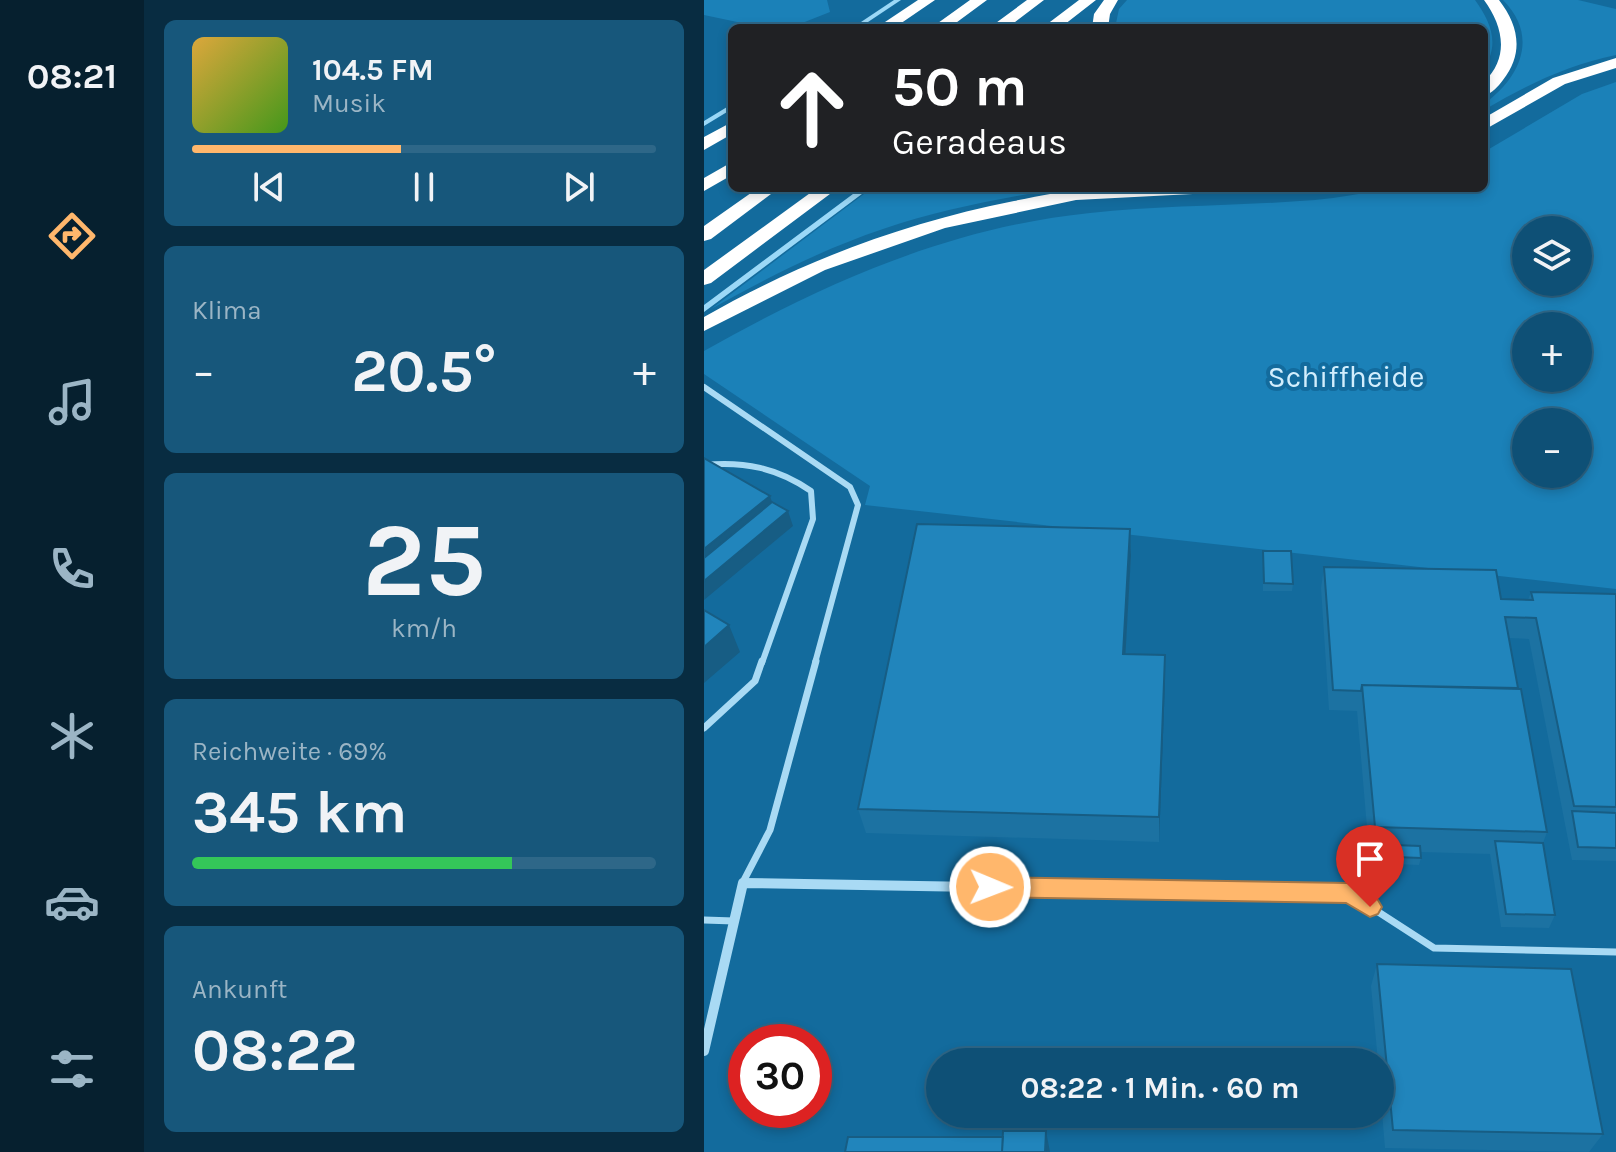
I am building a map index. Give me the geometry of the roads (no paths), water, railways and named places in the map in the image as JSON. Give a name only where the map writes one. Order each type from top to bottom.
[{"type":"highway","points":[[890,24],[928,0]]},
{"type":"highway","points":[[945,24],[980,0]]},
{"type":"highway","points":[[1003,24],[1037,0]]},
{"type":"highway","points":[[1056,24],[1089,0]]},
{"type":"highway","points":[[1101,24],[1102,14],[1111,0]]},
{"type":"highway","points":[[1488,87],[1501,74],[1511,50],[1508,25],[1491,0]]},
{"type":"highway","points":[[1488,123],[1559,81],[1616,63]]},
{"type":"highway","points":[[704,145],[728,130]]},
{"type":"highway","points":[[704,186],[728,170]]},
{"type":"highway","points":[[704,235],[764,192]]},
{"type":"highway","points":[[704,279],[824,192]]},
{"type":"highway","points":[[704,325],[743,301],[795,276],[893,235],[974,214],[1081,194],[1125,192]]},
{"type":"street","points":[[704,1051],[707,1023],[743,883],[1309,893]]},
{"type":"lane","points":[[704,387],[850,487],[858,505],[770,830],[743,883]]},
{"type":"lane","points":[[704,465],[761,466],[790,476],[811,491],[813,519],[755,681],[704,728]]},
{"type":"lane","points":[[1309,893],[1349,893],[1434,948],[1616,952]]},
{"type":"lane","points":[[704,920],[734,921]]},
{"type":"waterway","points":[[861,24],[898,0]]},
{"type":"waterway","points":[[704,124],[728,109]]},
{"type":"waterway","points":[[704,309],[861,192]]},
{"type":"park label","name":"Schiffheide","points":[[1346,377]]}]
